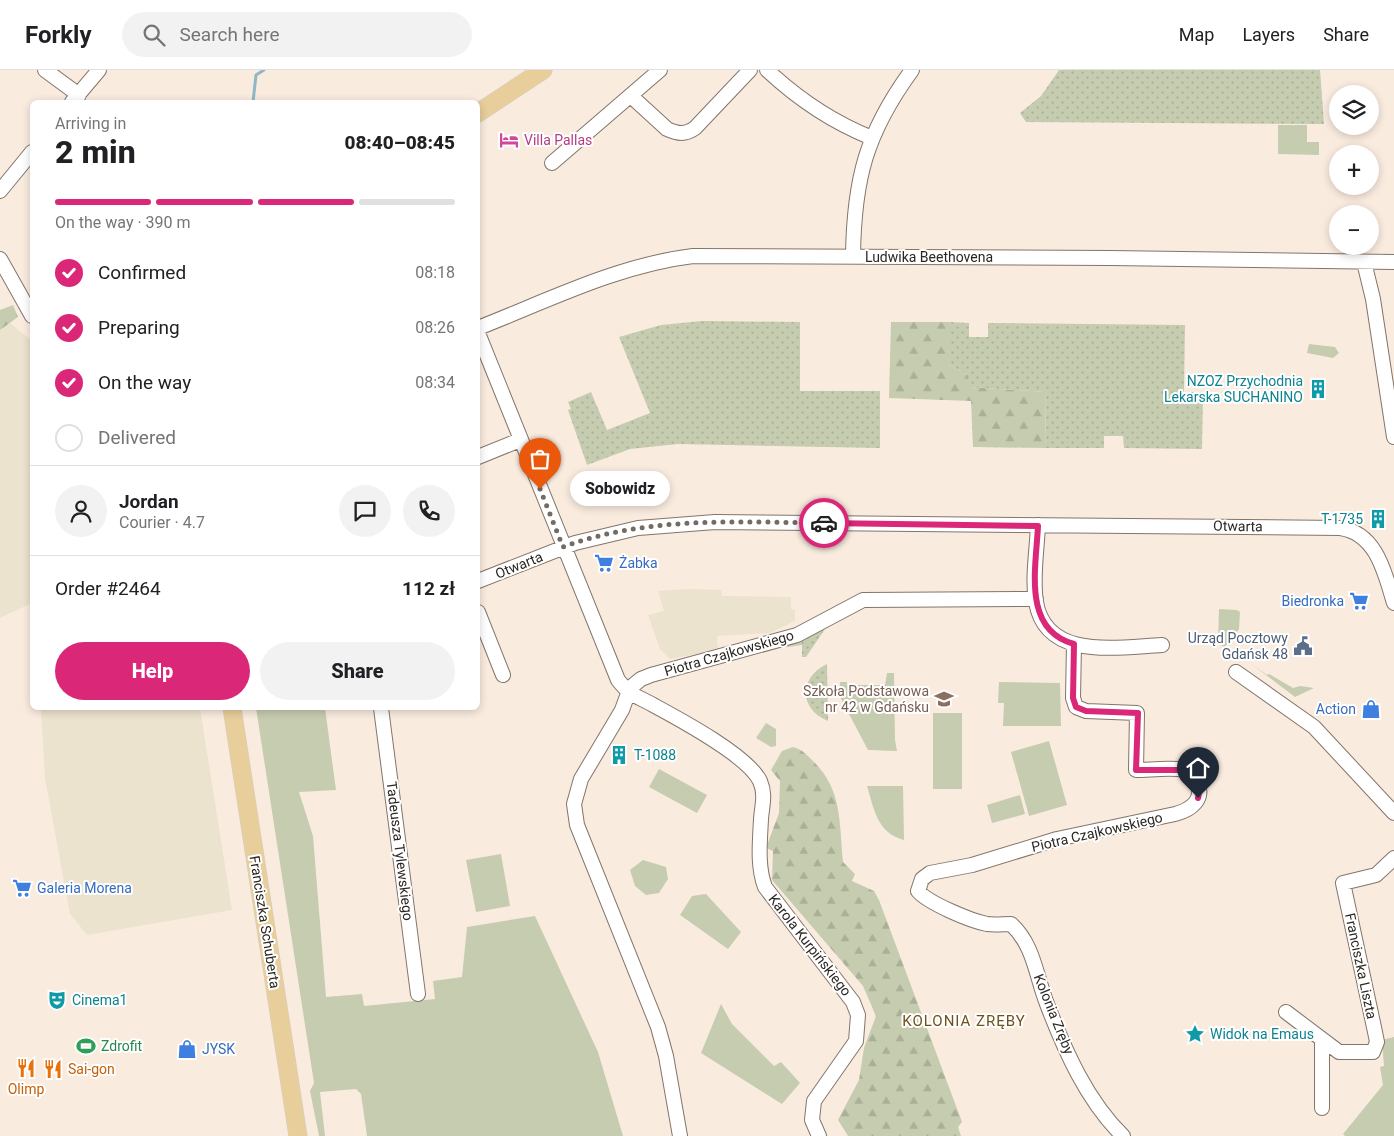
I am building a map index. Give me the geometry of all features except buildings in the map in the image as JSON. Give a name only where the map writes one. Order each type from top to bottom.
[{"type":"main road","points":[[480,112],[543,70]]},
{"type":"main road","name":"Franciszka Schuberta","points":[[232,710],[298,1136]]},
{"type":"street","points":[[45,70],[76,99],[99,70]]},
{"type":"street","points":[[552,164],[560,154],[632,97],[660,70]]},
{"type":"street","points":[[632,97],[674,133],[688,133],[750,70]]},
{"type":"street","points":[[767,70],[783,86],[835,122],[872,138]]},
{"type":"street","points":[[853,256],[857,189],[872,138],[893,98],[912,70]]},
{"type":"street","points":[[0,190],[30,154]]},
{"type":"street","name":"Ludwika Beethovena","points":[[480,327],[616,274],[662,261],[710,256],[1394,262]]},
{"type":"street","points":[[0,259],[30,312]]},
{"type":"street","points":[[1364,262],[1373,299],[1394,437]]},
{"type":"street","points":[[480,338],[612,669],[628,693],[622,710],[581,779],[574,804],[574,813],[577,825],[661,1036],[680,1136]]},
{"type":"street","points":[[480,456],[520,440]]},
{"type":"street","name":"Otwarta","points":[[480,580],[563,547],[638,528],[715,522],[1340,528],[1357,533],[1366,540],[1378,557],[1394,603]]},
{"type":"street","points":[[1038,526],[1036,600],[1041,619],[1056,638],[1074,644],[1098,647],[1162,645]]},
{"type":"street","name":"Piotra Czajkowskiego","points":[[628,693],[633,684],[641,679],[797,634],[863,600],[1036,600]]},
{"type":"street","points":[[480,617],[503,675]]},
{"type":"street","name":"Piotra Czajkowskiego","points":[[918,891],[922,879],[930,873],[972,865],[1086,832],[1187,811],[1196,803],[1198,787],[1194,778],[1184,770],[1136,770],[1138,713],[1086,711],[1076,707],[1073,698],[1074,644]]},
{"type":"street","points":[[1236,672],[1314,727],[1331,743],[1394,813]]},
{"type":"street","name":"Karola Kurpińskiego","points":[[628,693],[644,699],[676,717],[747,764],[760,781],[765,797],[761,816],[760,867],[764,887],[853,1002],[858,1015],[856,1042],[814,1101],[812,1120],[819,1136]]},
{"type":"street","name":"Tadeusza Tylewskiego","points":[[381,710],[418,994]]},
{"type":"street","name":"Franciszka Liszta","points":[[1286,1012],[1339,1052],[1374,1052],[1376,1047],[1375,1032],[1343,883],[1376,875],[1394,858]]},
{"type":"street","name":"Kolonia Zręby","points":[[918,891],[929,899],[970,919],[985,924],[1011,924],[1021,933],[1028,945],[1051,1014],[1089,1093],[1104,1116],[1124,1136]]},
{"type":"street","points":[[1322,1040],[1322,1108]]},
{"type":"shaded area","points":[[10,323],[30,339],[30,604],[0,618],[0,330]]},
{"type":"shaded area","points":[[688,589],[721,590],[722,596],[791,597],[791,609],[795,610],[795,621],[770,633],[717,636],[718,650],[670,659],[660,649],[648,615],[664,611],[658,591]]},
{"type":"shaded area","points":[[41,710],[200,710],[232,910],[87,935],[70,914],[45,779]]},
{"type":"green space","points":[[1059,70],[1320,70],[1324,124],[1026,122],[1020,113],[1041,96]]},
{"type":"green space","points":[[1278,125],[1307,125],[1307,142],[1319,142],[1319,155],[1278,154]]},
{"type":"green space","points":[[13,305],[18,317],[0,330],[0,310]]},
{"type":"green space","points":[[702,321],[800,322],[800,391],[880,391],[880,448],[678,444],[630,449],[587,465],[568,410],[571,409],[568,402],[591,392],[607,430],[650,413],[619,337],[661,325]]},
{"type":"green space","points":[[891,322],[949,322],[949,365],[968,375],[969,387],[1046,392],[1045,448],[973,447],[971,401],[889,398]]},
{"type":"green space","points":[[949,322],[969,323],[969,337],[988,337],[988,323],[1185,325],[1184,392],[1203,392],[1202,449],[1124,448],[1123,436],[1104,436],[1104,448],[1045,448],[1046,392],[968,387],[968,375],[949,365]]},
{"type":"green space","points":[[1309,344],[1335,347],[1339,353],[1333,358],[1307,353]]},
{"type":"green space","points":[[1219,609],[1237,610],[1240,612],[1239,629],[1225,647],[1218,644]]},
{"type":"green space","points":[[823,628],[825,629],[806,657],[802,657],[802,645],[780,648]]},
{"type":"green space","points":[[1250,663],[1267,675],[1269,674],[1293,688],[1300,686],[1314,688],[1295,697]]},
{"type":"green space","points":[[827,664],[828,721],[818,716],[812,709],[807,701],[806,693],[811,677]]},
{"type":"green space","points":[[887,673],[894,673],[895,740],[897,751],[868,750],[840,697],[840,682],[847,682],[847,685],[885,685]]},
{"type":"green space","points":[[999,682],[1060,683],[1061,726],[1003,726],[1004,703],[998,703]]},
{"type":"green space","points":[[256,710],[325,710],[336,790],[299,792],[313,836],[326,997],[362,994],[364,1006],[435,999],[433,981],[462,977],[467,927],[535,916],[598,1052],[623,1136],[367,1136],[361,1094],[356,1089],[320,1092],[325,1136],[319,1136],[310,1091],[314,1083]]},
{"type":"green space","points":[[933,713],[962,713],[962,789],[933,789]]},
{"type":"green space","points":[[766,723],[776,729],[776,746],[771,747],[756,738]]},
{"type":"green space","points":[[1049,741],[1067,805],[1029,816],[1011,752]]},
{"type":"green space","points":[[793,747],[802,751],[823,773],[835,796],[840,821],[843,862],[855,874],[852,881],[874,891],[879,900],[962,1122],[958,1127],[961,1136],[848,1136],[838,1120],[859,1080],[864,1048],[876,1016],[863,986],[772,880],[773,851],[766,848],[779,813],[780,781],[771,770],[782,751]]},
{"type":"green space","points":[[659,769],[707,795],[697,813],[649,787]]},
{"type":"green space","points":[[867,786],[903,786],[904,840],[895,837],[882,826]]},
{"type":"green space","points":[[1020,795],[1025,814],[992,823],[987,805]]},
{"type":"green space","points":[[501,854],[510,906],[476,912],[466,860]]},
{"type":"green space","points":[[643,860],[666,867],[668,879],[659,893],[646,895],[635,886],[630,870]]},
{"type":"green space","points":[[706,894],[741,932],[728,949],[680,915],[692,896]]},
{"type":"green space","points":[[721,1004],[732,1024],[774,1066],[781,1062],[800,1083],[782,1104],[701,1053]]},
{"type":"green space","points":[[1394,1037],[1394,1136],[1345,1136],[1343,1134],[1383,1085],[1380,1067],[1384,1066],[1382,1040]]},
{"type":"waterway","points":[[253,100],[256,75],[264,70]]},
{"type":"way so far","points":[[540,489],[563,547],[638,528],[715,522],[824,523]]},
{"type":"place","name":"Villa Pallas","points":[[509,140]]},
{"type":"place","name":"NZOZ Przychodnia Lekarska SUCHANINO","points":[[1318,389]]},
{"type":"place","name":"Sobowidz","points":[[540,489]]},
{"type":"place","name":"T-1735","points":[[1378,519]]},
{"type":"place","name":"Żabka","points":[[604,563]]},
{"type":"place","name":"Biedronka","points":[[1359,601]]},
{"type":"place","name":"Urząd Pocztowy Gdańsk 48","points":[[1303,646]]},
{"type":"place","name":"Szkoła Podstawowa nr 42 w Gdańsku","points":[[944,699]]},
{"type":"place","name":"Action","points":[[1371,709]]},
{"type":"place","name":"T-1088","points":[[619,755]]},
{"type":"place","name":"Galeria Morena","points":[[22,888]]},
{"type":"place","name":"Cinema1","points":[[57,1000]]},
{"type":"place","name":"Widok na Emaus","points":[[1195,1034]]},
{"type":"place","name":"Zdrofit","points":[[86,1046]]},
{"type":"place","name":"JYSK","points":[[187,1049]]},
{"type":"place","name":"Olimp","points":[[26,1068]]},
{"type":"place","name":"Sai-gon","points":[[53,1069]]},
{"type":"district","name":"KOLONIA ZRĘBY","points":[[964,1021]]},
{"type":"route","points":[[824,523],[1038,526],[1037,607],[1047,629],[1056,638],[1074,644],[1073,702],[1076,707],[1086,711],[1138,713],[1136,770],[1184,770],[1194,778],[1198,787],[1198,798]]}]
